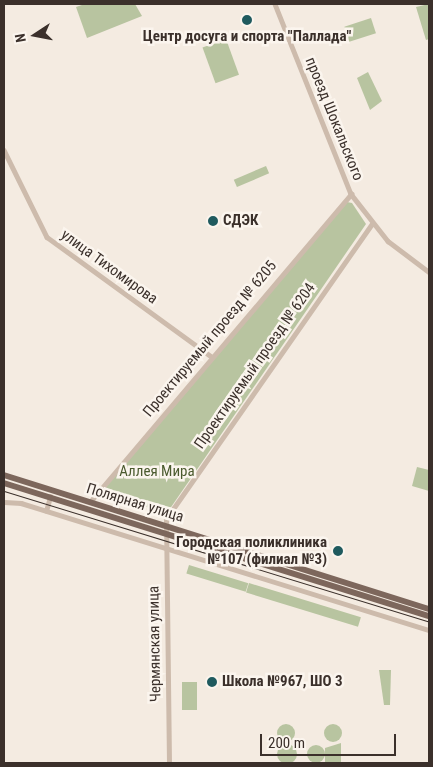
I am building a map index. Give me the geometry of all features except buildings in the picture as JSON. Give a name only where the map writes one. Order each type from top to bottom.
[{"type":"main road","name":"Полярная улица","points":[[4,475],[429,609]]},
{"type":"main road","name":"Полярная улица","points":[[4,482],[429,616]]},
{"type":"street","name":"проезд Шокальского","points":[[275,4],[351,194],[372,224],[429,272]]},
{"type":"street","name":"улица Тихомирова","points":[[4,150],[48,237],[212,357]]},
{"type":"street","name":"Проектируемый проезд № 6205","points":[[90,502],[351,194]]},
{"type":"street","name":"Проектируемый проезд № 6204","points":[[166,525],[190,481],[372,224]]},
{"type":"street","points":[[46,511],[50,497]]},
{"type":"street","points":[[6,501],[46,511],[429,630]]},
{"type":"street","name":"Чермянская улица","points":[[166,525],[169,763]]},
{"type":"green space","points":[[85,4],[135,4],[142,16],[87,38],[76,7]]},
{"type":"green space","points":[[429,4],[429,39],[426,40],[416,7]]},
{"type":"green space","points":[[371,18],[376,33],[349,42],[344,27]]},
{"type":"green space","points":[[226,39],[239,75],[216,83],[203,48]]},
{"type":"green space","points":[[368,72],[382,101],[370,110],[357,78]]},
{"type":"green space","points":[[266,166],[269,173],[237,187],[234,180]]},
{"type":"green space","name":"Аллея Мира","points":[[347,202],[352,203],[366,224],[167,513],[102,494],[100,490]]},
{"type":"green space","points":[[417,467],[429,470],[429,491],[412,486]]},
{"type":"green space","points":[[189,565],[248,583],[246,592],[186,574]]},
{"type":"green space","points":[[249,583],[361,617],[358,627],[246,593]]},
{"type":"green space","points":[[379,670],[391,670],[390,705],[384,705]]},
{"type":"green space","points":[[182,682],[197,682],[197,710],[182,710]]},
{"type":"green space","points":[[286,724],[294,729],[295,733],[290,741],[286,742],[278,737],[277,733],[282,725]]},
{"type":"green space","points":[[329,724],[337,724],[342,729],[340,740],[329,742],[324,737],[324,729]]},
{"type":"green space","points":[[341,743],[341,763],[325,763],[325,748]]},
{"type":"green space","points":[[287,744],[294,747],[297,754],[294,761],[287,764],[280,761],[277,754],[280,747]]},
{"type":"green space","points":[[316,745],[323,747],[325,754],[323,761],[316,763],[309,761],[307,754],[309,747]]},
{"type":"tram line","points":[[4,491],[429,622]]},
{"type":"place","name":"Центр досуга и спорта \"Паллада\"","points":[[247,20]]},
{"type":"place","name":"СДЭК","points":[[213,221]]},
{"type":"place","name":"Городская поликлиника №107 (филиал №3)","points":[[338,551]]},
{"type":"place","name":"Школа №967, ШО 3","points":[[212,682]]}]
